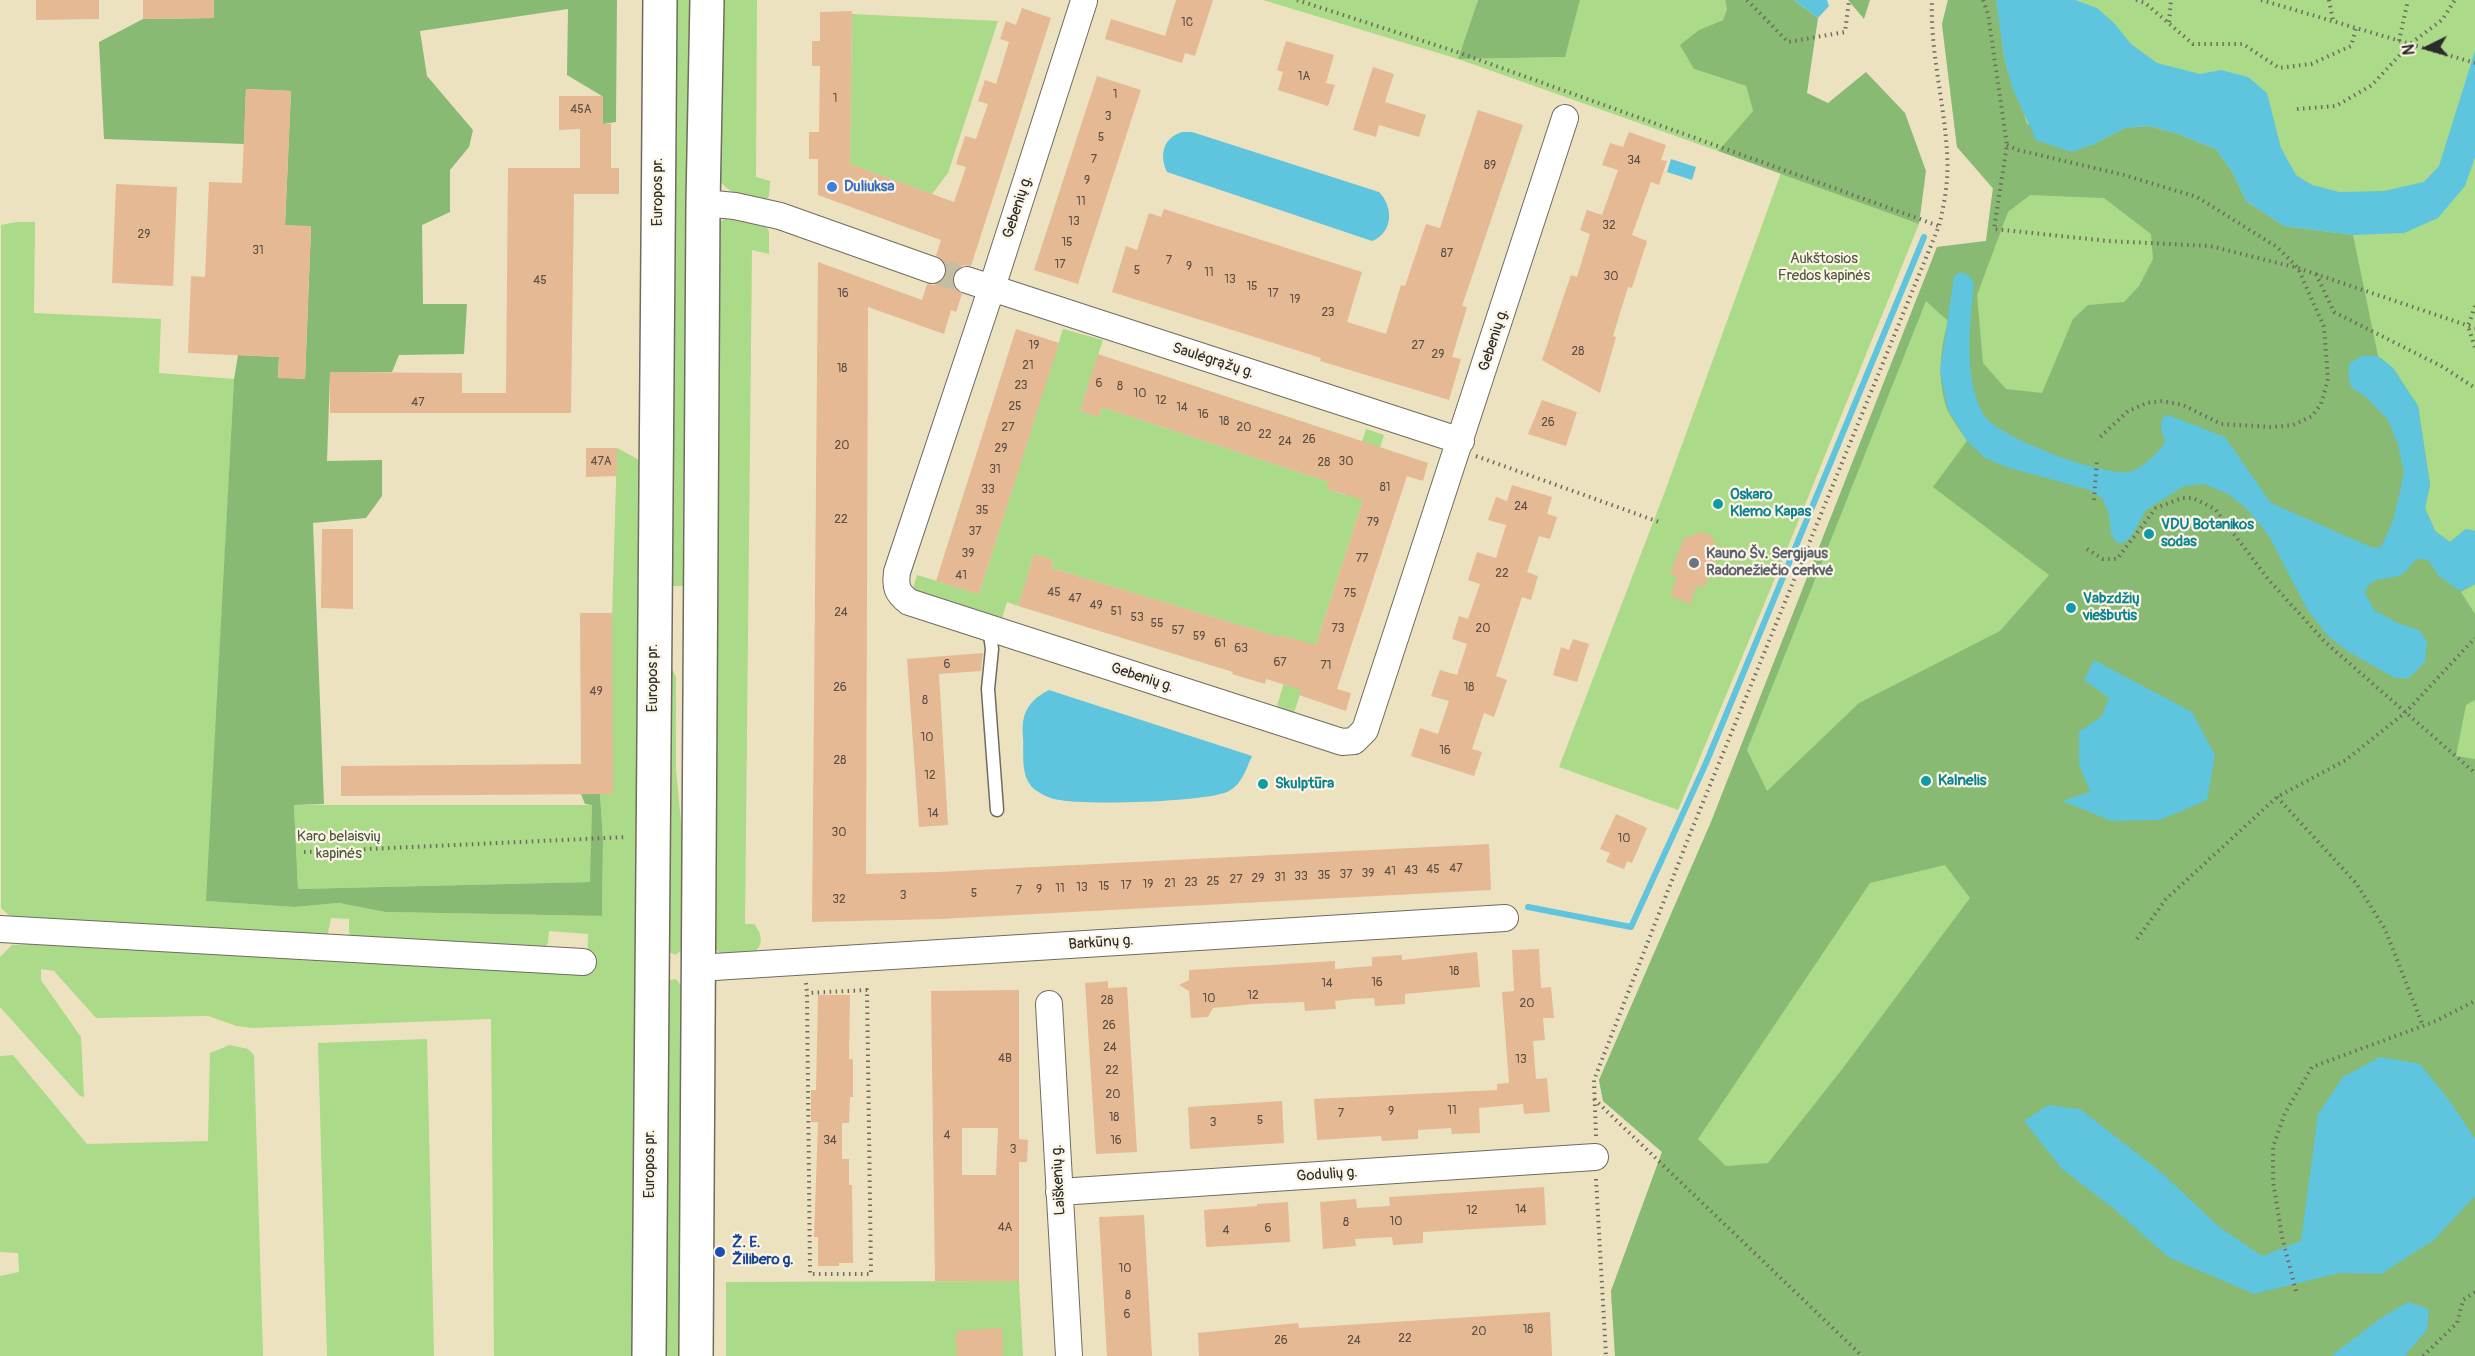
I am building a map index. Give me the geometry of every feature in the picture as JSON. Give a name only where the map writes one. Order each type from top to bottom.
[{"type":"main road","name":"Europos pr.","points":[[649,1356],[660,0]]},
{"type":"main road","points":[[696,1356],[703,203],[707,0]]},
{"type":"main road","points":[[654,646],[674,646],[690,656],[700,672]]},
{"type":"main road","points":[[651,968],[698,968]]},
{"type":"street","name":"Gebenių g.","points":[[1084,1],[897,572],[895,585],[899,594],[909,602],[1342,742],[1354,741],[1365,730],[1565,118]]},
{"type":"street","points":[[703,203],[735,206],[780,216],[932,270]]},
{"type":"street","name":"Saulėgrąžų g.","points":[[967,280],[1460,445]]},
{"type":"street","name":"Barkūnų g.","points":[[698,968],[1505,918]]},
{"type":"street","points":[[0,928],[583,962]]},
{"type":"street","name":"Laiškenių g.","points":[[1049,1004],[1069,1356]]},
{"type":"street","name":"Godulių g.","points":[[1059,1192],[1595,1157]]},
{"type":"lane","points":[[989,628],[992,649],[988,689],[997,810]]},
{"type":"path","points":[[1297,0],[1468,56],[1939,226]]},
{"type":"path","points":[[1746,0],[1788,42],[1845,32],[1849,0]]},
{"type":"path","points":[[1606,1356],[1595,1157],[1594,1080],[1647,942],[1939,226],[1946,196],[1948,155],[1931,27],[1932,0]]},
{"type":"path","points":[[1983,0],[1988,14],[2007,145],[1994,229],[2108,242],[2210,246],[2298,268],[2475,328]]},
{"type":"path","points":[[2136,0],[2145,3],[2193,44],[2243,44],[2279,68],[2311,64],[2351,46],[2356,28]]},
{"type":"path","points":[[2169,23],[2171,0]]},
{"type":"path","points":[[2263,0],[2473,63]]},
{"type":"path","points":[[2329,0],[2332,21]]},
{"type":"path","points":[[2399,41],[2408,0]]},
{"type":"path","points":[[2297,109],[2337,106],[2372,85],[2410,44],[2442,20],[2455,0]]},
{"type":"path","points":[[2007,145],[2018,150],[2124,175],[2197,197],[2277,247],[2298,268],[2324,327],[2328,379],[2321,405],[2312,416],[2293,425],[2283,426],[2221,424],[2183,405],[2162,401],[2147,403],[2128,411],[2097,440]]},
{"type":"path","points":[[2316,274],[2334,312],[2443,367],[2475,388]]},
{"type":"path","points":[[2475,306],[2468,326],[2475,348]]},
{"type":"path","points":[[1460,445],[1659,522]]},
{"type":"path","points":[[2094,500],[2097,460]]},
{"type":"path","points":[[2087,549],[2103,559],[2117,559],[2156,508],[2182,498],[2193,498],[2215,509],[2268,579],[2325,642],[2475,773]]},
{"type":"path","points":[[2137,939],[2166,899],[2277,797],[2346,760],[2406,712],[2475,638]]},
{"type":"path","points":[[2277,797],[2356,883],[2385,929],[2422,1026]]},
{"type":"path","points":[[304,852],[652,837]]},
{"type":"path","points":[[806,961],[810,1274],[871,1274],[867,990],[807,993]]},
{"type":"path","points":[[2296,1291],[2282,1237],[2272,1181],[2273,1147],[2285,1113],[2312,1067],[2422,1026],[2475,1001]]},
{"type":"path","points":[[1593,1098],[1862,1356]]},
{"type":"path","points":[[2423,1356],[2457,1323],[2463,1300],[2475,1292]]},
{"type":"green space","points":[[214,0],[617,0],[616,122],[603,124],[602,96],[567,75],[568,9],[420,31],[427,76],[473,130],[469,147],[450,170],[450,212],[422,225],[423,304],[467,304],[464,354],[399,355],[392,372],[330,373],[327,461],[382,460],[382,496],[366,518],[313,523],[324,804],[294,805],[298,889],[590,882],[592,805],[585,804],[581,794],[600,794],[603,839],[602,916],[385,912],[339,903],[294,907],[206,901],[234,379],[238,355],[279,357],[278,377],[305,379],[311,227],[285,225],[291,91],[246,89],[244,144],[104,139],[99,42],[143,19],[214,18]]},
{"type":"green space","points":[[671,0],[692,0],[688,586],[666,586]]},
{"type":"green space","points":[[719,0],[757,0],[756,177],[770,181],[769,196],[765,201],[738,195],[726,188],[718,178]]},
{"type":"green space","points":[[1263,0],[1478,0],[1458,59]]},
{"type":"green space","points":[[1478,0],[1580,0],[1565,57],[1458,59]]},
{"type":"green space","points":[[1580,0],[1725,0],[1727,9],[1723,20],[1699,30],[1694,69],[1746,86],[1753,111],[1718,151],[1458,59],[1564,57]]},
{"type":"green space","points":[[1725,0],[1794,0],[1818,18],[1807,93],[1828,103],[1866,72],[1905,113],[1926,171],[1919,224],[1718,151],[1753,111],[1746,86],[1694,69],[1680,45],[1699,30],[1723,20],[1727,9]]},
{"type":"green space","points":[[1848,0],[1870,0],[1864,19]]},
{"type":"green space","name":"VDU Botanikos sodas","points":[[1948,0],[2475,0],[2475,1356],[1615,1356],[1611,1291],[1662,1152],[1603,1101],[1599,1080],[1711,822],[1937,247],[1986,241],[1993,189],[1957,147],[1942,24]]},
{"type":"green space","name":"VDU Botanikos sodas","points":[[1948,0],[1996,0],[2006,65],[2027,124],[2092,145],[2125,128],[2149,126],[2178,134],[2216,149],[2233,173],[2246,201],[2284,226],[2353,235],[2378,356],[2393,368],[2418,406],[2430,485],[2425,508],[2435,531],[2450,542],[2466,529],[2475,531],[2475,584],[2461,592],[2475,614],[2475,700],[2466,705],[2456,756],[2475,759],[2475,1356],[1615,1356],[1611,1291],[1662,1152],[1603,1101],[1599,1080],[1711,822],[1937,247],[1986,241],[1993,188],[1957,147],[1942,24]],"holes":[[[2030,195],[2104,198],[2151,234],[2153,259],[2139,286],[2124,302],[2088,305],[2073,319],[2042,393],[2006,389],[1983,363],[1977,295],[2008,212]],[[1926,301],[1948,321],[1943,343],[1942,387],[1947,409],[1967,441],[1933,487],[2049,575],[2000,631],[1859,703],[1767,791],[1747,750]],[[1945,865],[1970,898],[1843,1068],[1768,1163],[1726,1166],[1698,1139],[1870,883]]]},
{"type":"green space","points":[[852,14],[998,21],[948,173],[932,194],[850,164]]},
{"type":"green space","name":"Aukštosios Fredos kapinės","points":[[1781,173],[1919,224],[1678,810],[1559,767],[1664,494]]},
{"type":"green space","points":[[728,217],[765,224],[769,232],[769,254],[752,250],[745,924],[754,924],[760,934],[760,943],[757,950],[750,956],[740,958],[721,953],[712,945],[714,235],[720,222]]},
{"type":"green space","points":[[35,222],[34,313],[161,319],[159,373],[234,379],[207,901],[294,907],[339,903],[385,912],[602,916],[603,839],[600,794],[612,619],[617,448],[643,462],[633,1356],[494,1356],[491,1019],[252,1028],[237,1026],[208,1016],[96,1018],[54,971],[41,969],[41,980],[81,1037],[84,1097],[80,1096],[0,1007],[0,957],[12,945],[30,944],[587,973],[588,934],[549,931],[548,943],[543,951],[352,942],[349,919],[331,918],[327,938],[12,918],[1,908],[1,225]]},
{"type":"green space","points":[[1063,329],[1103,340],[1080,411],[1099,417],[1102,407],[1329,482],[1328,489],[1345,495],[1366,429],[1384,435],[1294,713],[1277,706],[1297,640],[1280,635],[1276,647],[1269,634],[1051,568],[1053,560],[1034,554],[1018,606],[1007,602],[1002,618],[913,589],[917,575],[979,594]]},
{"type":"green space","points":[[672,668],[676,677],[676,769],[686,876],[685,948],[675,955],[666,950],[670,669]]},
{"type":"green space","name":"Karo belaisvių kapinės","points":[[294,805],[592,805],[591,882],[298,889]]},
{"type":"green space","points":[[676,979],[684,989],[683,1356],[660,1356],[668,980]]},
{"type":"green space","points":[[427,1039],[434,1356],[327,1356],[318,1043]]},
{"type":"green space","points":[[230,1045],[248,1049],[254,1055],[263,1356],[0,1356],[0,1276],[19,1272],[18,1253],[0,1252],[0,1056],[13,1055],[87,1144],[208,1141],[210,1053]]},
{"type":"green space","points":[[1019,1281],[1023,1356],[726,1356],[726,1282]]},
{"type":"water","points":[[1794,0],[1827,0],[1829,6],[1818,18]]},
{"type":"water","points":[[1996,0],[2075,0],[2097,8],[2114,23],[2131,44],[2157,63],[2200,74],[2221,70],[2248,77],[2267,93],[2281,148],[2296,175],[2312,185],[2339,192],[2384,191],[2424,182],[2439,166],[2475,51],[2475,157],[2465,186],[2438,218],[2404,233],[2353,235],[2284,226],[2246,201],[2233,173],[2216,149],[2178,134],[2149,126],[2125,128],[2092,145],[2071,152],[2036,140],[2012,87],[2004,56]]},
{"type":"water","points":[[1182,132],[1192,132],[1379,192],[1389,212],[1387,226],[1379,237],[1372,241],[1167,172],[1163,159],[1164,148],[1171,138]]},
{"type":"water","points":[[1671,159],[1696,167],[1692,180],[1667,172]]},
{"type":"water","points":[[1961,272],[1970,276],[1974,284],[1970,350],[1973,383],[1983,414],[1992,423],[2028,444],[2051,453],[2096,468],[2128,472],[2143,465],[2163,445],[2165,441],[2161,429],[2162,418],[2168,415],[2225,437],[2271,503],[2373,548],[2381,547],[2393,521],[2404,473],[2398,445],[2388,420],[2367,398],[2351,387],[2348,373],[2350,363],[2362,356],[2378,356],[2393,368],[2418,406],[2430,485],[2425,508],[2435,531],[2450,542],[2466,529],[2475,531],[2475,584],[2460,591],[2439,576],[2428,560],[2416,559],[2401,575],[2371,583],[2365,593],[2374,610],[2400,624],[2419,630],[2427,641],[2425,662],[2409,678],[2395,678],[2347,651],[2328,636],[2307,609],[2269,536],[2247,509],[2228,494],[2204,484],[2184,486],[2146,510],[2131,537],[2123,543],[2117,543],[2111,534],[2109,515],[2103,499],[2090,490],[2006,467],[1985,458],[1967,441],[1948,410],[1940,372],[1954,276]]},
{"type":"water","points":[[2094,660],[2192,712],[2215,755],[2207,800],[2160,820],[2112,821],[2062,801],[2090,792],[2079,764],[2079,732],[2102,716],[2109,698],[2084,680]]},
{"type":"water","points":[[1049,690],[1252,756],[1236,785],[1227,792],[1214,795],[1169,800],[1114,802],[1068,801],[1052,798],[1036,791],[1030,784],[1023,758],[1025,714],[1031,703]]},
{"type":"water","points":[[2380,1057],[2420,1064],[2449,1100],[2475,1139],[2475,1196],[2434,1240],[2381,1274],[2339,1273],[2254,1294],[2168,1257],[2113,1208],[2062,1169],[2024,1121],[2048,1105],[2080,1109],[2161,1172],[2218,1226],[2262,1256],[2301,1241],[2318,1114],[2343,1077]]},
{"type":"water","points":[[2408,1302],[2429,1309],[2427,1330],[2404,1356],[2331,1356],[2381,1318]]},
{"type":"building","points":[[36,0],[99,0],[99,19],[36,20]]},
{"type":"building","points":[[143,0],[214,0],[214,18],[143,19]]},
{"type":"building","points":[[1176,0],[1213,0],[1195,56],[1185,53],[1182,63],[1105,39],[1111,19],[1165,36]]},
{"type":"building","points":[[1022,8],[1051,18],[971,266],[964,265],[957,269],[953,276],[953,284],[962,294],[956,312],[951,310],[944,334],[868,307],[866,874],[1489,844],[1491,890],[940,919],[812,922],[818,262],[922,300],[927,284],[934,285],[941,282],[946,276],[947,268],[944,261],[936,256],[941,240],[818,195],[818,159],[809,159],[809,132],[819,132],[820,66],[812,66],[812,41],[820,41],[820,12],[852,11],[850,164],[954,202],[966,167],[956,164],[965,136],[976,139],[988,104],[978,101],[985,80],[996,84],[1009,42],[1000,39],[1006,21],[1016,25]]},
{"type":"building","points":[[1286,41],[1334,55],[1326,83],[1335,85],[1328,106],[1278,90],[1283,72],[1277,70]]},
{"type":"building","points":[[1373,67],[1394,74],[1385,102],[1426,115],[1419,137],[1379,125],[1376,137],[1353,130]]},
{"type":"building","points":[[1097,76],[1141,90],[1078,284],[1034,270]]},
{"type":"building","points":[[246,89],[291,91],[285,225],[311,226],[305,379],[278,378],[279,357],[188,353],[191,276],[205,277],[209,182],[242,183]]},
{"type":"building","points":[[559,96],[603,96],[603,124],[611,124],[611,168],[619,168],[619,194],[574,194],[571,413],[330,413],[330,372],[462,373],[462,393],[506,393],[508,168],[580,168],[580,129],[559,130]]},
{"type":"building","points":[[1478,110],[1523,125],[1462,306],[1467,307],[1452,357],[1461,359],[1449,400],[1320,361],[1321,358],[1112,292],[1126,246],[1137,250],[1149,213],[1161,217],[1164,209],[1362,272],[1347,322],[1386,334],[1401,285],[1405,286],[1426,224],[1440,228]]},
{"type":"building","points":[[1629,132],[1666,145],[1661,160],[1667,161],[1659,185],[1651,182],[1632,235],[1647,241],[1632,288],[1628,287],[1613,336],[1616,337],[1600,393],[1542,360],[1571,275],[1577,277],[1590,234],[1580,230],[1587,210],[1602,215],[1618,170],[1602,165],[1610,143],[1623,147]]},
{"type":"building","points":[[116,184],[177,187],[173,286],[112,283]]},
{"type":"building","points":[[1016,329],[1059,343],[979,594],[936,581]]},
{"type":"building","points":[[1098,354],[1428,463],[1423,481],[1407,476],[1337,689],[1351,693],[1346,711],[1299,695],[1301,690],[1266,679],[1265,684],[1232,674],[1233,672],[1018,606],[1034,554],[1053,560],[1051,568],[1279,637],[1280,635],[1316,645],[1363,500],[1327,489],[1329,482],[1102,407],[1099,417],[1080,411]]},
{"type":"building","points":[[1542,400],[1577,412],[1566,446],[1528,434]]},
{"type":"building","points":[[586,448],[617,448],[617,476],[586,477]]},
{"type":"building","points":[[1512,485],[1552,497],[1547,514],[1557,517],[1550,539],[1539,536],[1527,572],[1538,576],[1531,600],[1522,597],[1496,676],[1507,680],[1494,717],[1484,713],[1472,749],[1482,752],[1474,776],[1411,756],[1420,728],[1438,734],[1449,701],[1431,696],[1440,670],[1457,675],[1467,644],[1452,639],[1459,616],[1468,619],[1480,584],[1468,580],[1477,552],[1496,558],[1506,525],[1488,520],[1496,497],[1507,501]]},
{"type":"building","points":[[322,529],[353,529],[353,609],[321,608]]},
{"type":"building","name":"Kauno Šv. Sergijaus Radonežiečio cerkvė","points":[[1702,532],[1712,536],[1719,553],[1704,588],[1697,585],[1690,604],[1670,596],[1677,577],[1670,574],[1684,538]]},
{"type":"building","points":[[580,613],[612,613],[613,794],[341,796],[341,766],[581,764]]},
{"type":"building","points":[[1573,639],[1589,644],[1577,682],[1553,675],[1561,647],[1569,650]]},
{"type":"building","points":[[983,653],[981,671],[939,674],[948,825],[919,827],[907,659]]},
{"type":"building","points":[[1616,814],[1647,828],[1632,863],[1627,861],[1624,869],[1606,862],[1610,853],[1600,849]]},
{"type":"building","points":[[1539,949],[1541,988],[1551,987],[1554,1018],[1543,1018],[1545,1040],[1533,1041],[1536,1079],[1547,1078],[1550,1112],[1524,1114],[1523,1104],[1479,1108],[1480,1133],[1452,1134],[1451,1128],[1418,1130],[1418,1139],[1382,1141],[1381,1136],[1317,1140],[1314,1099],[1497,1090],[1497,1084],[1509,1083],[1502,992],[1514,991],[1512,950]]},
{"type":"building","points":[[1477,952],[1480,987],[1405,994],[1405,1004],[1375,1006],[1374,998],[1352,999],[1335,1001],[1336,1009],[1305,1011],[1304,1002],[1254,1004],[1213,1008],[1208,1017],[1191,1018],[1189,991],[1179,985],[1189,980],[1189,970],[1335,961],[1335,969],[1372,966],[1372,957],[1402,955],[1402,960]]},
{"type":"building","points":[[1108,981],[1108,988],[1127,987],[1137,1152],[1096,1154],[1085,983]]},
{"type":"building","points":[[1019,990],[1019,1139],[1028,1140],[1027,1162],[1019,1162],[1019,1281],[935,1281],[931,991]],"holes":[[[962,1128],[998,1128],[996,1175],[962,1175]]]},
{"type":"building","points":[[818,995],[850,995],[849,1059],[853,1059],[853,1097],[850,1097],[849,1123],[842,1123],[842,1159],[849,1159],[849,1185],[852,1185],[853,1263],[839,1263],[839,1266],[818,1266],[818,1237],[814,1237],[818,1122],[811,1122],[811,1090],[816,1090]]},
{"type":"building","points":[[1282,1101],[1284,1143],[1190,1149],[1188,1107]]},
{"type":"building","points":[[1544,1187],[1546,1225],[1423,1232],[1423,1243],[1393,1245],[1392,1237],[1355,1239],[1356,1246],[1323,1249],[1320,1202],[1356,1199],[1357,1208],[1390,1206],[1389,1197]]},
{"type":"building","points":[[1288,1202],[1290,1242],[1206,1247],[1204,1210]]},
{"type":"building","points":[[1144,1215],[1152,1356],[1107,1356],[1099,1217]]},
{"type":"building","points":[[1550,1312],[1552,1356],[1199,1356],[1198,1333],[1298,1323],[1299,1328]]},
{"type":"building","points":[[1002,1328],[1003,1356],[957,1356],[956,1331]]},
{"type":"waterway","points":[[1528,907],[1631,927],[1706,763],[1924,237]]},
{"type":"tunnel","points":[[932,270],[967,280]]},
{"type":"place","name":"Duliuksa","points":[[832,187]]},
{"type":"place","name":"Oskaro Klemo Kapas","points":[[1718,504]]},
{"type":"place","name":"VDU Botanikos sodas","points":[[2149,534]]},
{"type":"place","name":"Kauno Šv. Sergijaus Radonežiečio cerkvė","points":[[1694,563]]},
{"type":"place","name":"Vabzdžių viešbutis","points":[[2071,608]]},
{"type":"place","name":"Kalnelis","points":[[1926,781]]},
{"type":"place","name":"Skulptūra","points":[[1263,784]]},
{"type":"place","name":"Ž. E. Žilibero g.","points":[[720,1252]]}]
